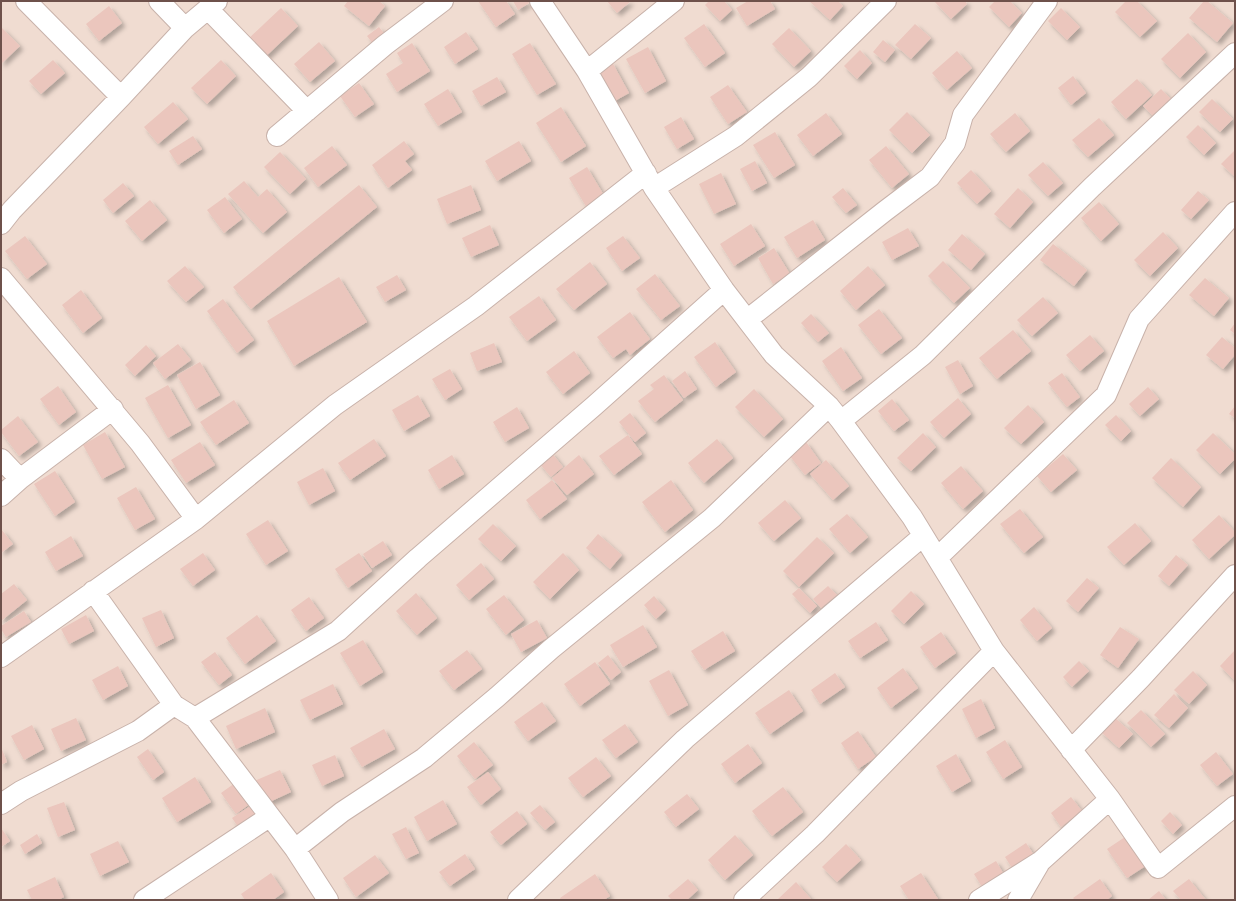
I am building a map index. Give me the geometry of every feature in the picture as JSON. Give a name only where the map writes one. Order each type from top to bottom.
[{"type":"street","points":[[26,1],[121,97]]},
{"type":"street","points":[[159,1],[185,28]]},
{"type":"street","points":[[277,136],[443,1]]},
{"type":"street","points":[[540,1],[587,71],[650,180],[724,290],[774,355],[835,414],[912,517],[994,650],[1110,799],[1158,868],[1235,806]]},
{"type":"street","points":[[587,71],[674,1]]},
{"type":"street","points":[[1,657],[93,590],[196,519],[335,405],[476,306],[650,180],[736,136],[809,78],[886,1]]},
{"type":"street","points":[[748,320],[930,177],[955,143],[963,115],[1046,1]]},
{"type":"street","points":[[5,211],[121,97],[185,28],[212,5],[308,110]]},
{"type":"street","points":[[295,849],[342,812],[424,758],[497,697],[551,649],[712,518],[835,414],[923,355],[1092,187],[1235,53]]},
{"type":"street","points":[[937,558],[1106,395],[1139,320],[1235,212]]},
{"type":"street","points":[[1,278],[140,443],[196,519]]},
{"type":"street","points":[[194,718],[338,630],[724,290]]},
{"type":"street","points":[[1,496],[20,479],[112,409]]},
{"type":"street","points":[[1,459],[20,479]]},
{"type":"street","points":[[518,900],[685,739],[923,536]]},
{"type":"street","points":[[1071,750],[1235,575]]},
{"type":"street","points":[[93,590],[174,705],[194,718],[295,849],[328,900]]},
{"type":"street","points":[[744,900],[815,834],[994,650]]},
{"type":"street","points":[[1,804],[138,731],[174,705]]},
{"type":"street","points":[[979,900],[1041,861],[1110,799]]},
{"type":"street","points":[[144,900],[269,817]]},
{"type":"street","points":[[1018,900],[1041,861]]},
{"type":"shaded area","points":[[1,1],[1235,1],[1235,900],[1,900]]},
{"type":"building","points":[[348,1],[379,1],[385,6],[369,26],[344,6]]},
{"type":"building","points":[[478,1],[506,1],[515,14],[496,27]]},
{"type":"building","points":[[513,1],[528,1],[529,3],[518,10]]},
{"type":"building","points":[[607,1],[631,1],[617,13]]},
{"type":"building","points":[[709,1],[724,1],[732,10],[720,21],[705,5]]},
{"type":"building","points":[[748,1],[770,1],[775,9],[747,26],[736,8]]},
{"type":"building","points":[[809,1],[838,1],[843,6],[830,20]]},
{"type":"building","points":[[934,1],[965,1],[967,4],[951,19]]},
{"type":"building","points":[[995,1],[1010,1],[1022,13],[1009,27],[989,7]]},
{"type":"building","points":[[1126,1],[1137,1],[1157,21],[1140,37],[1115,12]]},
{"type":"building","points":[[1204,1],[1207,1],[1233,23],[1217,42],[1189,18]]},
{"type":"building","points":[[109,6],[122,23],[99,41],[86,24]]},
{"type":"building","points":[[281,8],[298,26],[263,59],[246,41]]},
{"type":"building","points":[[1061,8],[1080,27],[1067,40],[1048,21]]},
{"type":"building","points":[[704,24],[725,53],[705,67],[684,38]]},
{"type":"building","points":[[915,24],[931,38],[911,59],[895,45]]},
{"type":"building","points":[[1,27],[20,46],[1,64]]},
{"type":"building","points":[[379,27],[386,36],[374,45],[367,36]]},
{"type":"building","points":[[789,28],[811,51],[794,67],[772,44]]},
{"type":"building","points":[[466,32],[478,49],[455,64],[444,47]]},
{"type":"building","points":[[1188,33],[1206,52],[1180,78],[1161,59]]},
{"type":"building","points":[[883,40],[895,50],[885,62],[873,52]]},
{"type":"building","points":[[319,42],[335,61],[310,82],[294,64]]},
{"type":"building","points":[[412,43],[430,71],[397,92],[386,74],[403,63],[397,53]]},
{"type":"building","points":[[530,43],[556,84],[537,95],[512,54]]},
{"type":"building","points":[[648,47],[666,81],[645,93],[626,59]]},
{"type":"building","points":[[860,50],[872,63],[857,79],[844,66]]},
{"type":"building","points":[[957,51],[972,68],[947,90],[932,73]]},
{"type":"building","points":[[53,60],[65,73],[41,94],[29,81]]},
{"type":"building","points":[[221,60],[236,76],[207,104],[191,88]]},
{"type":"building","points":[[612,62],[629,93],[613,102],[595,72]]},
{"type":"building","points":[[1073,76],[1086,93],[1071,105],[1058,88]]},
{"type":"building","points":[[497,77],[506,92],[481,106],[472,91]]},
{"type":"building","points":[[1137,79],[1152,95],[1126,119],[1111,102]]},
{"type":"building","points":[[359,83],[374,104],[355,117],[340,96]]},
{"type":"building","points":[[728,85],[747,112],[728,124],[710,97]]},
{"type":"building","points":[[448,89],[462,112],[438,126],[424,104]]},
{"type":"building","points":[[1161,89],[1174,102],[1156,119],[1143,106]]},
{"type":"building","points":[[1212,99],[1233,119],[1220,132],[1199,112]]},
{"type":"building","points":[[173,102],[188,119],[158,144],[144,127]]},
{"type":"building","points":[[561,107],[586,146],[561,162],[536,123]]},
{"type":"building","points":[[907,112],[930,135],[912,153],[889,130]]},
{"type":"building","points":[[826,113],[842,134],[813,156],[797,135]]},
{"type":"building","points":[[1015,113],[1030,131],[1006,152],[990,134]]},
{"type":"building","points":[[681,117],[694,139],[677,149],[664,127]]},
{"type":"building","points":[[1099,118],[1114,135],[1088,157],[1072,140]]},
{"type":"building","points":[[1198,125],[1216,143],[1204,155],[1186,137]]},
{"type":"building","points":[[775,132],[795,165],[774,178],[753,145]]},
{"type":"building","points":[[193,136],[202,149],[178,165],[169,151]]},
{"type":"building","points":[[404,141],[414,154],[405,161],[412,170],[388,188],[372,165]]},
{"type":"building","points":[[519,141],[531,161],[497,181],[485,161]]},
{"type":"building","points":[[332,146],[347,165],[318,187],[304,168]]},
{"type":"building","points":[[886,146],[909,174],[892,188],[869,160]]},
{"type":"building","points":[[1235,150],[1235,177],[1221,164]]},
{"type":"building","points":[[280,152],[306,179],[290,194],[264,167]]},
{"type":"building","points":[[755,161],[767,183],[752,191],[740,169]]},
{"type":"building","points":[[1043,162],[1063,183],[1048,196],[1028,175]]},
{"type":"building","points":[[587,167],[605,197],[587,208],[569,178]]},
{"type":"building","points":[[971,170],[991,191],[977,204],[957,183]]},
{"type":"building","points":[[721,173],[736,204],[714,214],[699,184]]},
{"type":"building","points":[[244,181],[258,197],[267,189],[287,212],[263,233],[228,194]]},
{"type":"building","points":[[123,183],[134,196],[113,213],[103,200]]},
{"type":"building","points":[[359,185],[377,207],[251,309],[233,287]]},
{"type":"building","points":[[471,185],[481,210],[447,224],[437,199]]},
{"type":"building","points":[[843,188],[857,205],[846,213],[832,197]]},
{"type":"building","points":[[1018,188],[1033,202],[1010,228],[994,214]]},
{"type":"building","points":[[1198,191],[1209,200],[1191,219],[1181,210]]},
{"type":"building","points":[[225,197],[242,219],[224,233],[207,210]]},
{"type":"building","points":[[150,200],[167,220],[142,241],[125,221]]},
{"type":"building","points":[[1099,202],[1119,224],[1101,241],[1081,218]]},
{"type":"building","points":[[813,220],[825,240],[797,258],[784,237]]},
{"type":"building","points":[[751,224],[765,246],[734,266],[720,244]]},
{"type":"building","points":[[490,225],[499,245],[471,257],[462,238]]},
{"type":"building","points":[[908,228],[919,246],[892,260],[882,242]]},
{"type":"building","points":[[1163,232],[1178,248],[1150,276],[1134,260]]},
{"type":"building","points":[[962,234],[985,254],[971,270],[948,250]]},
{"type":"building","points":[[25,236],[47,264],[27,279],[5,251]]},
{"type":"building","points":[[623,236],[640,258],[622,271],[606,248]]},
{"type":"building","points":[[1053,244],[1087,270],[1074,286],[1040,260]]},
{"type":"building","points":[[774,248],[790,274],[773,284],[758,258]]},
{"type":"building","points":[[943,261],[970,288],[954,303],[928,276]]},
{"type":"building","points":[[590,262],[607,284],[574,310],[556,289]]},
{"type":"building","points":[[185,266],[204,287],[186,302],[167,281]]},
{"type":"building","points":[[868,266],[885,285],[856,310],[840,291]]},
{"type":"building","points":[[655,274],[680,306],[661,320],[636,289]]},
{"type":"building","points":[[397,275],[406,290],[385,302],[376,287]]},
{"type":"building","points":[[339,277],[367,322],[294,366],[267,321]]},
{"type":"building","points":[[1205,278],[1229,298],[1214,316],[1189,295]]},
{"type":"building","points":[[81,290],[102,318],[83,333],[62,305]]},
{"type":"building","points":[[539,296],[556,320],[527,341],[509,317]]},
{"type":"building","points":[[1043,297],[1058,313],[1032,336],[1017,320]]},
{"type":"building","points":[[223,299],[254,340],[237,353],[207,311]]},
{"type":"building","points":[[879,309],[902,338],[881,354],[858,325]]},
{"type":"building","points":[[630,312],[650,339],[630,355],[626,349],[613,358],[597,337]]},
{"type":"building","points":[[811,314],[829,333],[818,342],[801,323]]},
{"type":"building","points":[[1235,323],[1235,334],[1230,330]]},
{"type":"building","points":[[1013,330],[1031,351],[997,379],[979,358]]},
{"type":"building","points":[[1090,335],[1104,351],[1080,371],[1066,355]]},
{"type":"building","points":[[1222,337],[1235,348],[1235,355],[1223,369],[1206,355]]},
{"type":"building","points":[[715,342],[736,372],[716,387],[694,357]]},
{"type":"building","points":[[494,343],[502,362],[477,371],[470,353]]},
{"type":"building","points":[[178,344],[191,360],[165,379],[153,363]]},
{"type":"building","points":[[146,345],[156,356],[135,376],[125,365]]},
{"type":"building","points":[[841,347],[862,378],[843,391],[822,361]]},
{"type":"building","points":[[574,351],[590,373],[563,394],[546,372]]},
{"type":"building","points":[[958,360],[973,386],[960,394],[945,367]]},
{"type":"building","points":[[200,362],[220,395],[196,409],[177,375]]},
{"type":"building","points":[[450,369],[462,389],[445,400],[432,379]]},
{"type":"building","points":[[685,371],[697,389],[684,398],[672,381]]},
{"type":"building","points":[[1062,373],[1080,397],[1067,407],[1048,383]]},
{"type":"building","points":[[664,375],[683,400],[655,422],[638,401],[654,389],[650,385]]},
{"type":"building","points":[[168,385],[191,425],[168,438],[145,398]]},
{"type":"building","points":[[58,386],[76,412],[59,425],[40,399]]},
{"type":"building","points":[[1148,387],[1159,399],[1140,416],[1129,404]]},
{"type":"building","points":[[754,389],[783,419],[764,437],[735,407]]},
{"type":"building","points":[[418,395],[430,416],[404,431],[392,410]]},
{"type":"building","points":[[958,398],[971,414],[944,438],[930,422]]},
{"type":"building","points":[[892,399],[909,420],[894,431],[878,411]]},
{"type":"building","points":[[234,400],[249,423],[216,445],[200,422]]},
{"type":"building","points":[[1028,405],[1044,422],[1021,444],[1004,428]]},
{"type":"building","points":[[1235,406],[1235,418],[1229,414]]},
{"type":"building","points":[[517,407],[529,428],[505,442],[493,422]]},
{"type":"building","points":[[630,413],[646,433],[635,442],[619,422]]},
{"type":"building","points":[[1116,415],[1131,431],[1121,441],[1105,425]]},
{"type":"building","points":[[18,416],[38,442],[19,456],[1,432],[1,430]]},
{"type":"building","points":[[105,432],[125,467],[102,479],[83,445]]},
{"type":"building","points":[[923,433],[936,447],[911,471],[897,458]]},
{"type":"building","points":[[1213,433],[1235,454],[1235,459],[1220,474],[1196,450]]},
{"type":"building","points":[[628,435],[642,454],[614,475],[599,456]]},
{"type":"building","points":[[374,439],[386,456],[350,480],[338,463]]},
{"type":"building","points":[[717,439],[733,458],[704,483],[688,463]]},
{"type":"building","points":[[200,442],[215,465],[186,483],[171,460]]},
{"type":"building","points":[[806,442],[821,463],[805,475],[789,455]]},
{"type":"building","points":[[551,452],[563,467],[551,477],[539,463]]},
{"type":"building","points":[[1063,454],[1077,470],[1051,492],[1037,476]]},
{"type":"building","points":[[452,455],[464,474],[439,489],[428,470]]},
{"type":"building","points":[[579,455],[594,474],[567,495],[552,478]]},
{"type":"building","points":[[1171,458],[1201,487],[1183,507],[1152,478]]},
{"type":"building","points":[[826,460],[849,486],[833,500],[810,474]]},
{"type":"building","points":[[961,466],[983,491],[963,509],[941,483]]},
{"type":"building","points":[[323,468],[335,491],[309,505],[297,482]]},
{"type":"building","points":[[55,471],[75,502],[55,516],[34,484]]},
{"type":"building","points":[[552,480],[567,499],[540,519],[526,500]]},
{"type":"building","points":[[671,480],[693,510],[665,532],[642,502]]},
{"type":"building","points":[[136,487],[155,519],[135,530],[117,498]]},
{"type":"building","points":[[785,500],[801,518],[774,541],[758,523]]},
{"type":"building","points":[[1020,509],[1043,537],[1024,553],[1000,524]]},
{"type":"building","points":[[847,514],[868,537],[850,553],[829,529]]},
{"type":"building","points":[[1219,515],[1235,532],[1235,535],[1209,559],[1192,540]]},
{"type":"building","points":[[268,520],[288,551],[266,565],[246,534]]},
{"type":"building","points":[[1135,523],[1151,541],[1124,565],[1107,547]]},
{"type":"building","points":[[493,524],[516,546],[501,561],[478,539]]},
{"type":"building","points":[[1,529],[13,544],[1,553]]},
{"type":"building","points":[[598,534],[622,555],[610,569],[586,548]]},
{"type":"building","points":[[71,536],[83,556],[56,571],[45,552]]},
{"type":"building","points":[[817,537],[834,553],[799,587],[783,571]]},
{"type":"building","points":[[383,541],[392,555],[372,568],[363,554]]},
{"type":"building","points":[[203,553],[215,570],[193,586],[180,569]]},
{"type":"building","points":[[359,553],[372,571],[348,588],[335,569]]},
{"type":"building","points":[[563,553],[579,570],[550,599],[533,582]]},
{"type":"building","points":[[1176,555],[1188,565],[1169,586],[1158,576]]},
{"type":"building","points":[[481,563],[494,579],[469,600],[456,585]]},
{"type":"building","points":[[1087,578],[1099,588],[1078,612],[1066,601]]},
{"type":"building","points":[[14,584],[27,600],[1,621],[1,594]]},
{"type":"building","points":[[828,586],[837,595],[821,608],[813,599]]},
{"type":"building","points":[[799,588],[817,606],[810,613],[792,594]]},
{"type":"building","points":[[911,591],[924,604],[904,624],[891,611]]},
{"type":"building","points":[[416,593],[437,618],[417,635],[396,611]]},
{"type":"building","points":[[504,595],[524,620],[506,635],[486,609]]},
{"type":"building","points":[[654,596],[666,610],[656,619],[644,605]]},
{"type":"building","points":[[309,597],[324,618],[306,631],[291,610]]},
{"type":"building","points":[[1034,607],[1052,628],[1037,641],[1020,620]]},
{"type":"building","points":[[161,610],[174,638],[156,647],[142,618]]},
{"type":"building","points":[[24,611],[31,622],[6,637],[1,629],[1,626]]},
{"type":"building","points":[[86,615],[94,631],[69,644],[61,629]]},
{"type":"building","points":[[257,615],[276,641],[245,664],[226,638]]},
{"type":"building","points":[[537,620],[547,638],[521,652],[511,634]]},
{"type":"building","points":[[876,622],[888,640],[860,658],[848,641]]},
{"type":"building","points":[[643,625],[657,647],[623,667],[610,645]]},
{"type":"building","points":[[1120,627],[1139,639],[1118,668],[1100,655]]},
{"type":"building","points":[[723,631],[735,651],[704,670],[691,651]]},
{"type":"building","points":[[941,632],[956,653],[935,668],[920,647]]},
{"type":"building","points":[[363,640],[383,672],[360,686],[340,653]]},
{"type":"building","points":[[467,650],[482,669],[454,690],[439,671]]},
{"type":"building","points":[[1235,650],[1235,681],[1220,666]]},
{"type":"building","points":[[215,652],[232,675],[219,685],[201,662]]},
{"type":"building","points":[[608,655],[621,672],[611,680],[598,663]]},
{"type":"building","points":[[1079,661],[1089,671],[1072,687],[1063,677]]},
{"type":"building","points":[[595,662],[610,684],[580,706],[564,684]]},
{"type":"building","points":[[118,666],[128,686],[103,700],[92,680]]},
{"type":"building","points":[[903,668],[918,688],[891,708],[877,688]]},
{"type":"building","points":[[669,670],[688,705],[668,716],[649,681]]},
{"type":"building","points":[[1193,671],[1207,685],[1189,704],[1174,690]]},
{"type":"building","points":[[835,673],[845,687],[820,704],[811,690]]},
{"type":"building","points":[[333,684],[343,704],[310,720],[300,700]]},
{"type":"building","points":[[789,690],[803,711],[770,734],[755,713]]},
{"type":"building","points":[[1174,694],[1188,708],[1169,728],[1154,715]]},
{"type":"building","points":[[981,699],[995,728],[976,738],[962,709]]},
{"type":"building","points":[[542,702],[556,721],[528,741],[514,722]]},
{"type":"building","points":[[265,708],[275,732],[236,749],[226,726]]},
{"type":"building","points":[[1141,710],[1165,734],[1151,747],[1127,723]]},
{"type":"building","points":[[1114,717],[1133,734],[1119,748],[1100,731]]},
{"type":"building","points":[[76,718],[86,740],[61,751],[51,729]]},
{"type":"building","points":[[625,724],[638,742],[616,758],[602,740]]},
{"type":"building","points":[[32,725],[44,749],[24,760],[11,736]]},
{"type":"building","points":[[384,729],[395,749],[362,767],[350,748]]},
{"type":"building","points":[[858,731],[876,757],[858,769],[841,743]]},
{"type":"building","points":[[1005,740],[1022,767],[1003,779],[986,752]]},
{"type":"building","points":[[474,742],[493,765],[475,779],[457,756]]},
{"type":"building","points":[[748,744],[762,763],[735,783],[721,764]]},
{"type":"building","points":[[1,747],[7,762],[1,765]]},
{"type":"building","points":[[148,749],[164,772],[153,780],[137,757]]},
{"type":"building","points":[[1216,752],[1233,774],[1217,786],[1200,765]]},
{"type":"building","points":[[956,754],[971,781],[952,792],[936,766]]},
{"type":"building","points":[[335,755],[344,776],[322,786],[312,765]]},
{"type":"building","points":[[596,757],[611,776],[583,797],[568,778]]},
{"type":"building","points":[[280,770],[291,792],[263,805],[252,782]]},
{"type":"building","points":[[488,772],[501,789],[481,805],[467,787]]},
{"type":"building","points":[[195,777],[211,802],[177,822],[162,798]]},
{"type":"building","points":[[235,783],[250,804],[236,814],[221,793]]},
{"type":"building","points":[[783,787],[803,812],[772,836],[752,811]]},
{"type":"building","points":[[687,794],[699,809],[676,827],[664,812]]},
{"type":"building","points":[[1071,797],[1082,811],[1061,827],[1051,813]]},
{"type":"building","points":[[443,800],[457,824],[427,841],[414,817]]},
{"type":"building","points":[[64,802],[75,830],[58,837],[47,808]]},
{"type":"building","points":[[540,805],[555,822],[545,830],[530,813]]},
{"type":"building","points":[[250,806],[257,815],[239,828],[232,818]]},
{"type":"building","points":[[517,811],[527,824],[501,845],[490,832]]},
{"type":"building","points":[[1170,812],[1182,825],[1173,834],[1161,821]]},
{"type":"building","points":[[406,827],[419,853],[406,859],[392,834]]},
{"type":"building","points":[[1,828],[10,841],[1,847]]},
{"type":"building","points":[[37,834],[42,843],[25,854],[20,845]]},
{"type":"building","points":[[735,835],[753,855],[725,880],[708,860]]},
{"type":"building","points":[[1128,835],[1147,865],[1127,878],[1107,849]]},
{"type":"building","points":[[118,841],[129,862],[100,876],[90,854]]},
{"type":"building","points":[[1026,843],[1036,858],[1014,871],[1005,857]]},
{"type":"building","points":[[846,844],[861,860],[837,882],[822,867]]},
{"type":"building","points":[[465,854],[475,869],[450,886],[439,872]]},
{"type":"building","points":[[375,855],[389,873],[356,897],[343,878]]},
{"type":"building","points":[[996,861],[1006,878],[984,890],[974,874]]},
{"type":"building","points":[[271,873],[284,892],[273,900],[245,900],[241,894]]},
{"type":"building","points":[[921,873],[938,899],[937,900],[909,900],[900,886]]},
{"type":"building","points":[[595,874],[610,896],[604,900],[561,900],[560,898]]},
{"type":"building","points":[[55,877],[64,897],[58,900],[32,900],[27,890]]},
{"type":"building","points":[[688,879],[698,890],[687,900],[672,900],[668,896]]},
{"type":"building","points":[[1100,879],[1112,896],[1107,900],[1075,900],[1073,898]]},
{"type":"building","points":[[1189,879],[1206,900],[1181,900],[1173,891]]},
{"type":"building","points":[[796,882],[811,899],[810,900],[777,900]]},
{"type":"building","points":[[1159,891],[1166,900],[1148,900]]}]
